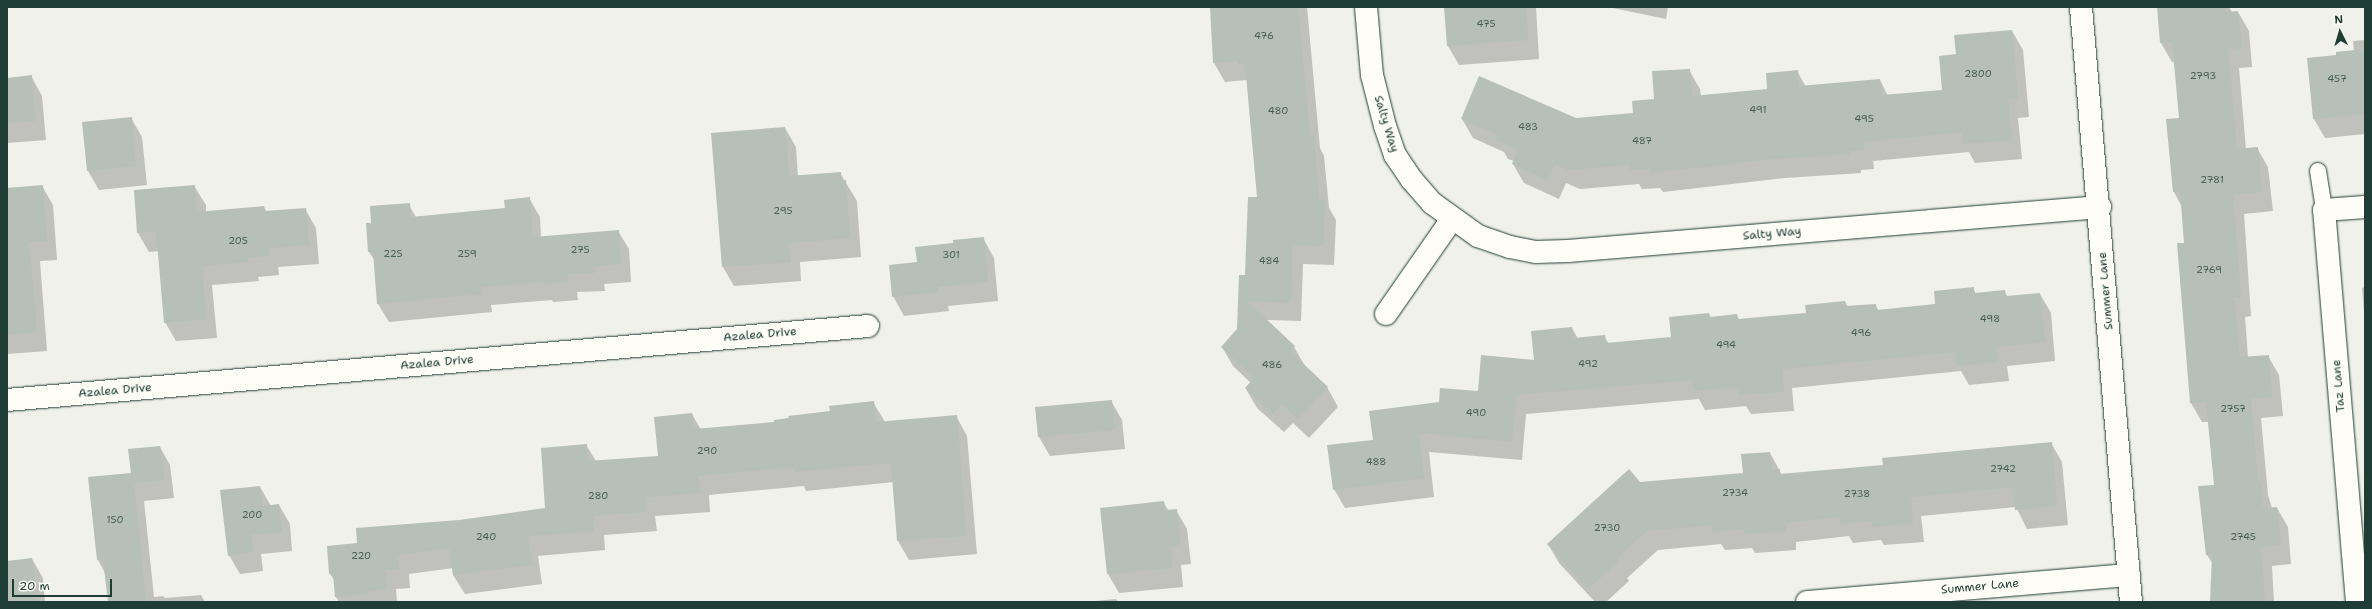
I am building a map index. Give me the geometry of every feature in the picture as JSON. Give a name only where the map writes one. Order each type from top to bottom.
[{"type":"street","name":"Salty Way","points":[[1366,7],[1372,75],[1385,126],[1395,155],[1412,180],[1432,203],[1452,219],[1478,236],[1510,247],[1536,252],[2100,207]]},
{"type":"street","name":"Summer Lane","points":[[2081,7],[2100,207],[2131,602]]},
{"type":"street","points":[[2324,210],[2365,207]]},
{"type":"street","name":"Taz Lane","points":[[2324,210],[2357,602]]},
{"type":"street","points":[[1386,314],[1452,219]]},
{"type":"street","name":"Azalea Drive","points":[[7,400],[868,326]]},
{"type":"street","name":"Summer Lane","points":[[1807,602],[2129,575]]},
{"type":"lane","points":[[2318,171],[2324,210]]},
{"type":"building","points":[[1210,7],[1298,7],[1310,136],[1314,136],[1319,200],[1325,200],[1323,246],[1292,245],[1291,303],[1247,301],[1295,346],[1290,351],[1328,387],[1298,419],[1282,404],[1273,414],[1245,388],[1254,378],[1221,347],[1237,329],[1239,275],[1245,275],[1248,197],[1257,197],[1245,64],[1238,64],[1238,61],[1213,63]]},
{"type":"building","points":[[1444,7],[1526,7],[1528,40],[1447,46]]},
{"type":"building","points":[[2157,7],[2225,7],[2225,12],[2238,11],[2242,48],[2228,49],[2237,149],[2258,147],[2262,192],[2233,195],[2241,297],[2234,298],[2240,357],[2269,355],[2272,397],[2251,399],[2258,482],[2261,481],[2263,508],[2277,507],[2281,545],[2261,547],[2265,602],[2210,602],[2212,555],[2206,555],[2198,486],[2214,485],[2206,402],[2190,403],[2177,243],[2184,243],[2180,191],[2173,192],[2166,119],[2179,118],[2172,42],[2160,43]]},
{"type":"building","points":[[2012,30],[2018,98],[2008,99],[2012,140],[1963,144],[1962,132],[1863,142],[1864,150],[1850,151],[1850,154],[1774,159],[1650,173],[1650,169],[1630,170],[1629,165],[1568,170],[1555,164],[1548,180],[1512,164],[1518,149],[1496,140],[1498,135],[1461,119],[1479,76],[1576,118],[1633,113],[1632,101],[1654,99],[1652,71],[1690,69],[1692,96],[1767,89],[1766,73],[1798,70],[1799,86],[1880,79],[1882,95],[1942,90],[1939,56],[1956,54],[1954,35]]},
{"type":"building","points":[[2365,49],[2365,114],[2313,119],[2307,58],[2336,55],[2336,52]]},
{"type":"building","points":[[32,75],[35,121],[7,123],[7,78]]},
{"type":"building","points":[[132,117],[136,166],[87,171],[82,122]]},
{"type":"building","points":[[785,127],[789,176],[841,172],[841,181],[846,180],[850,238],[789,243],[791,262],[722,267],[711,133]]},
{"type":"building","points":[[43,185],[47,241],[29,242],[37,332],[7,335],[7,188]]},
{"type":"building","points":[[195,185],[197,212],[264,206],[265,211],[306,208],[309,245],[268,248],[269,256],[248,258],[248,262],[202,266],[206,319],[164,323],[156,231],[137,233],[134,190]]},
{"type":"building","points":[[530,197],[533,237],[619,230],[621,264],[594,266],[595,273],[567,274],[568,282],[542,284],[541,282],[481,287],[482,294],[377,304],[373,252],[368,252],[366,223],[371,223],[370,206],[410,203],[411,217],[505,208],[504,200]]},
{"type":"building","points":[[984,237],[988,282],[938,287],[938,292],[892,297],[889,265],[917,262],[915,247],[953,243],[953,240]]},
{"type":"building","points":[[1974,287],[1974,293],[2005,290],[2006,296],[2040,293],[2045,342],[1997,347],[1998,362],[1957,366],[1955,352],[1782,369],[1784,392],[1739,395],[1738,387],[1693,391],[1692,380],[1516,395],[1512,442],[1419,433],[1424,478],[1333,490],[1327,445],[1373,440],[1369,411],[1439,402],[1440,388],[1478,391],[1481,355],[1534,360],[1531,331],[1572,327],[1573,338],[1605,335],[1606,343],[1671,337],[1669,317],[1709,313],[1710,317],[1737,314],[1738,319],[1806,313],[1805,305],[1845,301],[1846,306],[1876,304],[1877,310],[1935,304],[1934,291]]},
{"type":"building","points":[[1112,400],[1115,430],[1038,437],[1035,407]]},
{"type":"building","points":[[874,401],[876,422],[957,415],[966,536],[897,541],[891,463],[794,472],[794,467],[698,476],[700,493],[645,497],[646,512],[593,516],[594,531],[528,536],[532,565],[453,575],[449,548],[398,555],[399,569],[385,570],[387,589],[368,591],[369,594],[335,597],[333,574],[329,574],[327,546],[357,543],[356,528],[459,520],[545,508],[541,448],[587,444],[588,461],[658,456],[654,417],[692,413],[694,429],[774,422],[774,420],[789,418],[788,416],[830,411],[829,406]]},
{"type":"building","points":[[2052,442],[2057,506],[2015,510],[2013,487],[1911,497],[1913,523],[1872,527],[1871,521],[1841,524],[1840,517],[1785,523],[1786,531],[1743,534],[1743,529],[1713,532],[1712,525],[1647,531],[1617,558],[1619,561],[1588,589],[1547,544],[1629,469],[1640,482],[1743,473],[1741,454],[1770,452],[1772,470],[1780,469],[1780,474],[1883,465],[1882,458]]},
{"type":"building","points":[[160,446],[164,480],[134,483],[146,602],[108,602],[103,560],[97,560],[88,477],[131,473],[128,449]]},
{"type":"building","points":[[260,486],[263,506],[279,504],[282,532],[251,535],[253,552],[228,556],[220,490]]},
{"type":"building","points":[[1164,501],[1165,510],[1177,509],[1180,545],[1170,546],[1172,568],[1107,574],[1100,508]]},
{"type":"building","points":[[32,558],[37,602],[7,602],[7,561]]}]
